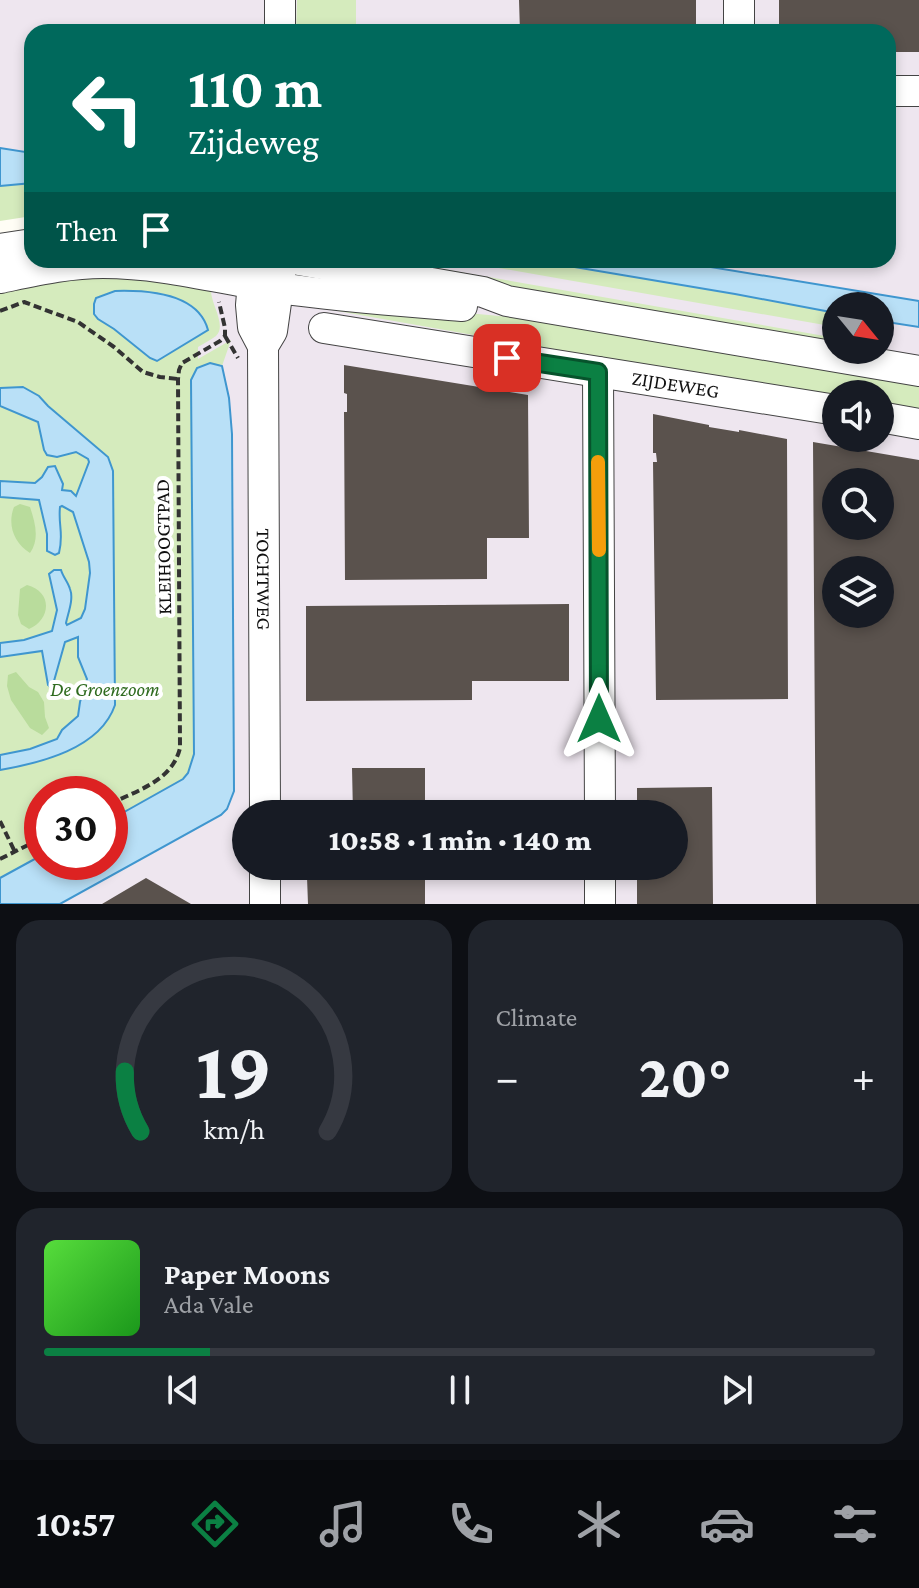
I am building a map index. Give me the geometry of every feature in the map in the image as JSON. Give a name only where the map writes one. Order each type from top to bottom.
[{"type":"street","points":[[280,0],[280,24]]},
{"type":"street","points":[[739,0],[739,24]]},
{"type":"street","points":[[896,91],[919,91]]},
{"type":"street","points":[[0,249],[24,245]]},
{"type":"street","points":[[0,278],[47,268]]},
{"type":"street","points":[[168,268],[220,276],[267,273],[359,297],[476,307],[507,301]]},
{"type":"street","points":[[345,268],[483,292],[507,301],[919,371]]},
{"type":"street","name":"TOCHTWEG","points":[[265,800],[263,346],[253,327],[251,305],[267,273]]},
{"type":"street","name":"ZIJDEWEG","points":[[324,328],[822,408]]},
{"type":"street","points":[[598,372],[600,800]]},
{"type":"street","points":[[894,420],[919,424]]},
{"type":"street","points":[[265,880],[265,904]]},
{"type":"street","points":[[600,880],[600,904]]},
{"type":"path","points":[[0,311],[24,302],[78,322],[143,372],[178,379],[182,363],[225,336],[218,297],[220,276]]},
{"type":"path","name":"KLEIHOOGTPAD","points":[[128,795],[170,770],[180,748],[178,379]]},
{"type":"path","points":[[0,821],[15,852]]},
{"type":"path","points":[[0,859],[24,847]]},
{"type":"shaded area","points":[[0,0],[919,0],[919,904],[19,904],[71,880],[128,880],[128,776],[124,776],[197,321],[197,268],[896,268],[896,24],[24,24],[24,160],[0,155]]},
{"type":"green space","points":[[297,0],[356,0],[356,24],[296,24]]},
{"type":"green space","points":[[24,183],[24,217],[0,221],[0,186]]},
{"type":"green space","points":[[379,268],[438,268],[822,336],[822,343]]},
{"type":"green space","points":[[499,268],[581,268],[822,310],[822,325]]},
{"type":"green space","name":"De Groenzoom","points":[[113,274],[211,291],[220,327],[214,337],[198,347],[198,359],[231,340],[222,366],[220,364],[212,792],[128,841],[128,776],[24,776],[24,880],[0,904],[0,284]],"holes":[[[115,291],[190,304],[203,316],[96,298]]]},
{"type":"green space","points":[[359,303],[522,318],[919,382],[919,413],[894,409],[894,380],[822,380],[822,397],[309,306]]},
{"type":"green space","points":[[20,504],[30,507],[35,524],[35,542],[30,553],[13,533],[12,514],[14,507]]},
{"type":"green space","points":[[27,585],[41,593],[46,606],[42,619],[29,629],[21,624],[18,615],[20,589]]},
{"type":"green space","points":[[16,672],[38,692],[44,702],[49,728],[42,735],[30,728],[11,700],[8,675]]},
{"type":"water","points":[[0,148],[24,152],[24,184],[0,186]]},
{"type":"water","points":[[581,268],[717,268],[864,292],[822,292],[822,310]]},
{"type":"water","points":[[115,291],[156,293],[183,301],[194,308],[208,330],[157,361],[94,314],[96,298]]},
{"type":"water","points":[[894,297],[919,301],[919,327],[894,323]]},
{"type":"water","points":[[210,363],[222,366],[229,398],[232,434],[234,791],[227,809],[221,815],[128,866],[128,810],[183,779],[194,754],[191,380],[197,368]]},
{"type":"water","points":[[23,387],[39,396],[108,457],[113,471],[115,705],[107,720],[83,743],[50,758],[0,770],[0,755],[57,739],[78,716],[87,679],[78,657],[78,637],[65,642],[52,688],[48,685],[42,651],[0,657],[0,643],[24,640],[52,631],[57,610],[49,574],[61,570],[69,586],[71,597],[67,625],[81,618],[85,609],[90,573],[73,512],[60,507],[60,546],[59,553],[55,555],[47,551],[47,534],[39,500],[0,497],[0,481],[35,483],[48,467],[55,466],[63,484],[62,490],[71,491],[76,496],[89,462],[76,452],[57,457],[47,455],[38,422],[0,406],[0,388]]},
{"type":"water","points":[[24,865],[24,880],[103,880],[60,904],[0,904],[0,878]]},
{"type":"building","points":[[519,0],[696,0],[696,24],[520,24]]},
{"type":"building","points":[[779,0],[919,0],[919,52],[896,52],[896,24],[779,24]]},
{"type":"building","points":[[344,365],[528,395],[529,538],[487,538],[487,579],[345,580],[344,412],[347,412],[347,394],[344,393]]},
{"type":"building","points":[[653,414],[709,427],[787,439],[788,699],[656,700],[653,462],[657,462],[656,453],[653,453]]},
{"type":"building","points":[[813,442],[822,444],[822,452],[872,452],[919,460],[919,904],[816,904]]},
{"type":"building","points":[[569,604],[569,681],[472,681],[472,700],[306,701],[306,606]]},
{"type":"building","points":[[352,768],[425,768],[425,800],[353,800]]},
{"type":"building","points":[[712,787],[713,904],[637,904],[637,880],[688,880],[688,800],[637,800],[637,788]]},
{"type":"building","points":[[146,878],[191,904],[102,904]]},
{"type":"building","points":[[307,880],[425,880],[425,904],[308,904]]},
{"type":"slow traffic","points":[[598,462],[599,550]]},
{"type":"route","points":[[507,358],[598,372],[599,719]]}]
